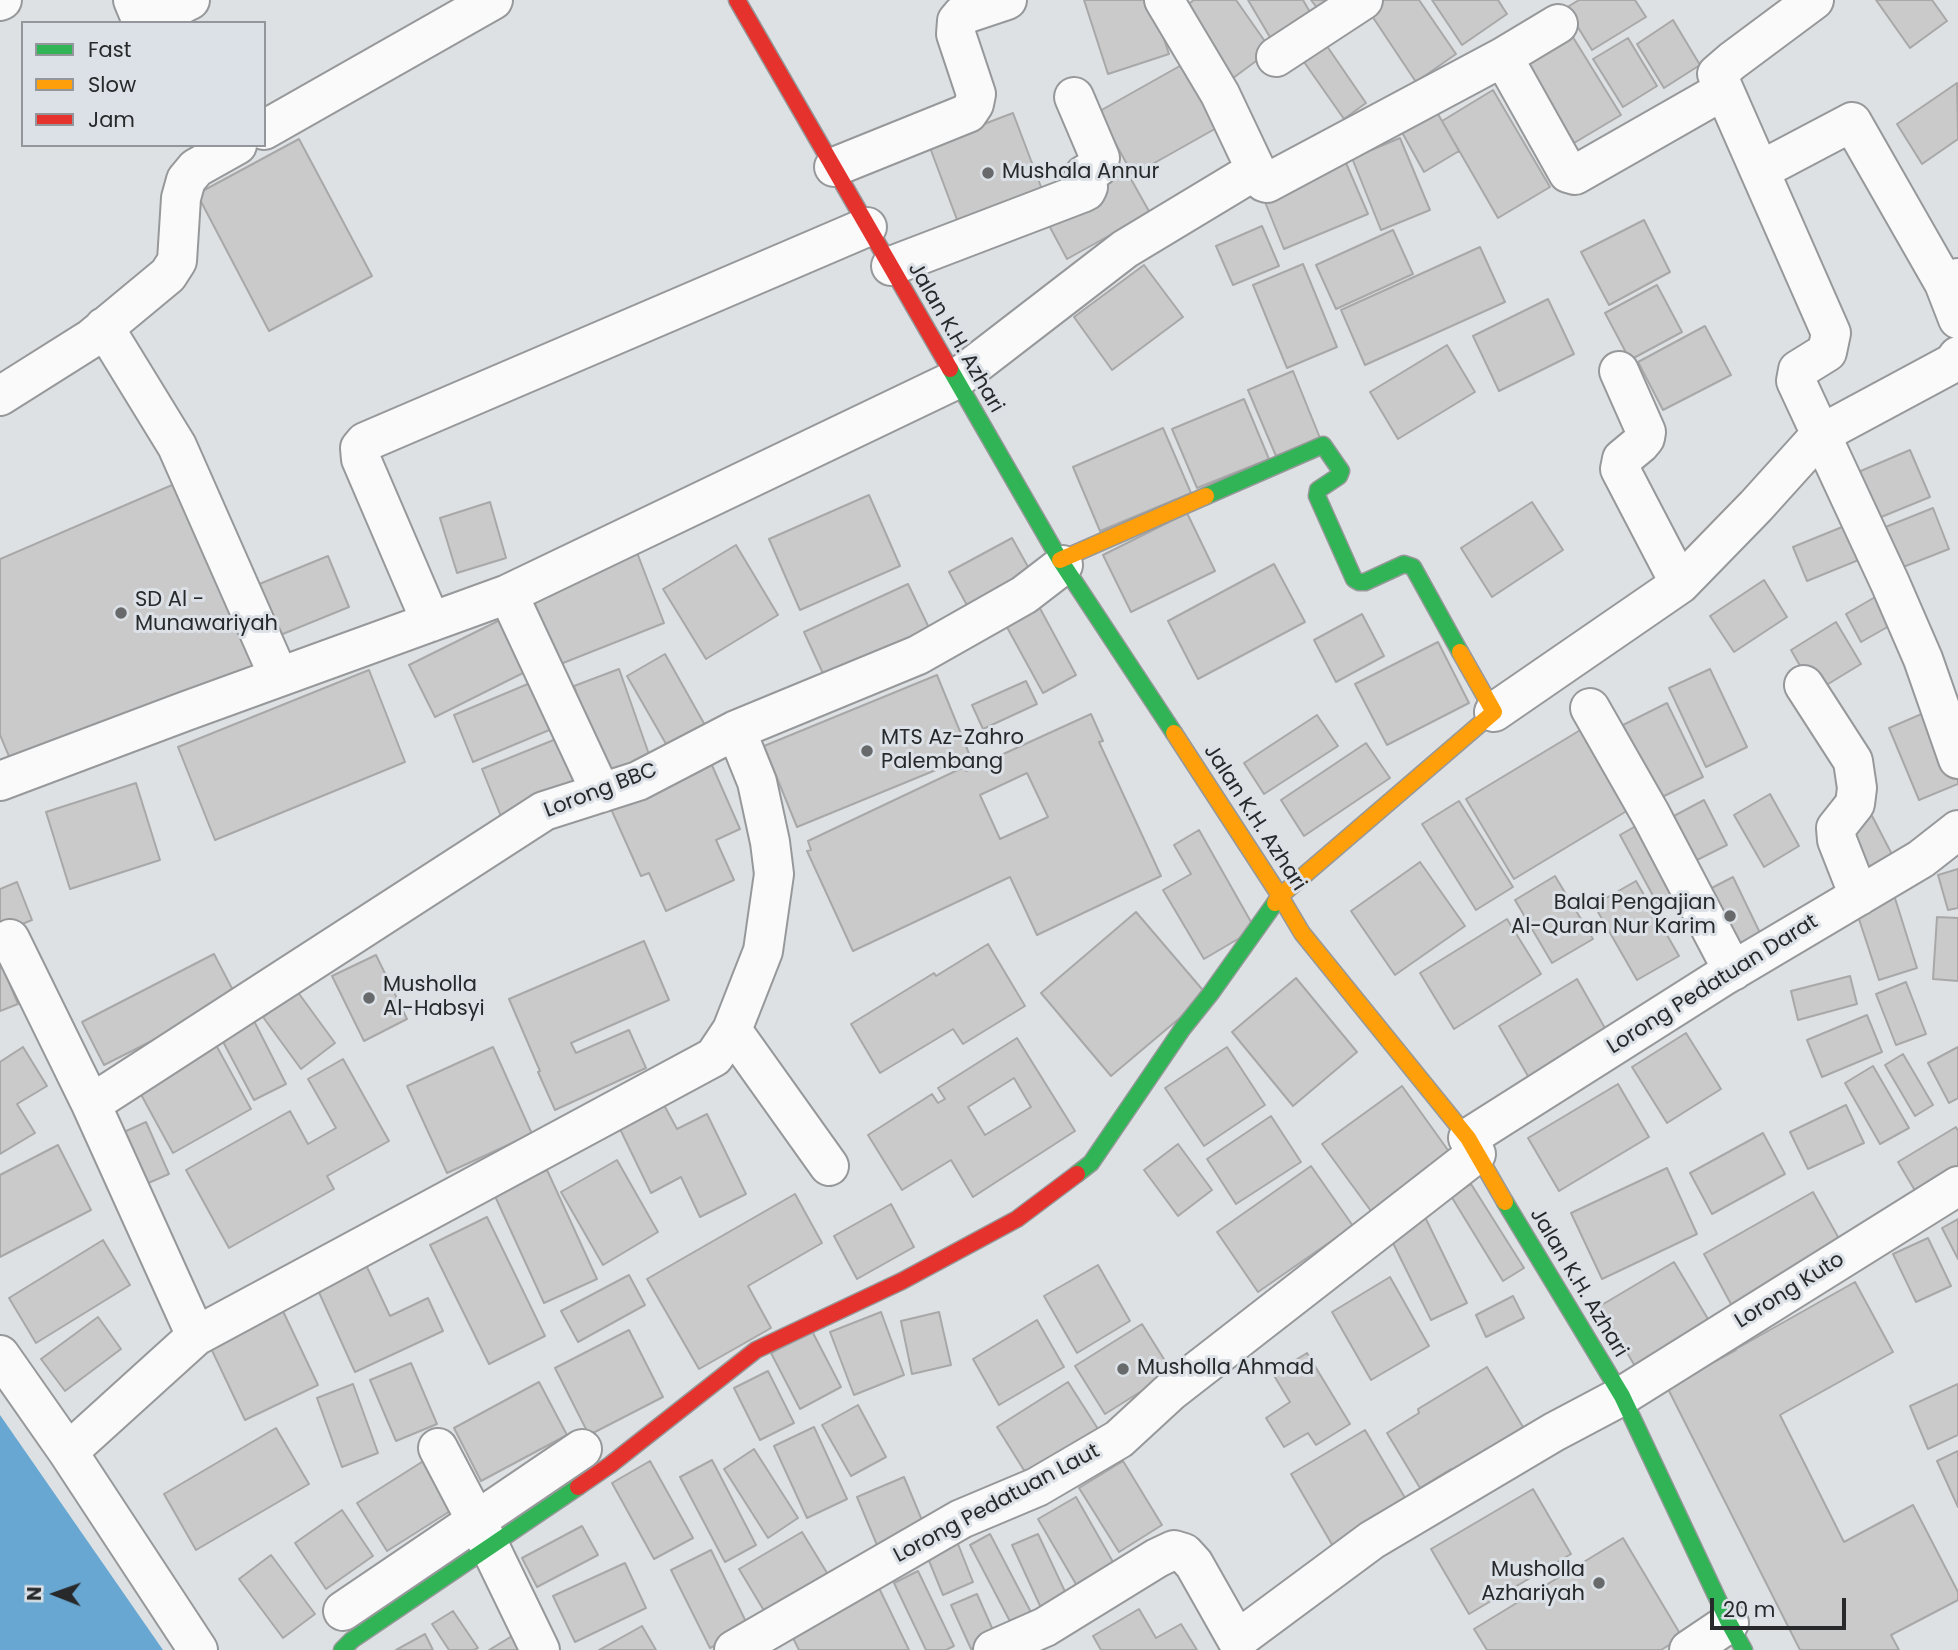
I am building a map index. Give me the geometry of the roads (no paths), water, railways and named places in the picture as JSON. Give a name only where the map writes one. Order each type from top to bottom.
[{"type":"street","points":[[133,0],[141,17],[168,11],[190,0]]},
{"type":"street","points":[[266,129],[493,0]]},
{"type":"street","name":"Jalan K.H. Azhari","points":[[737,0],[1061,563],[1280,896],[1301,933],[1472,1146],[1622,1396],[1737,1636]]},
{"type":"street","points":[[834,167],[968,113],[974,104],[976,93],[956,34],[957,21],[962,15],[1007,0]]},
{"type":"street","points":[[1164,0],[1220,94],[1256,170],[1267,183],[1503,57],[1558,24]]},
{"type":"street","points":[[1276,57],[1363,0]]},
{"type":"street","points":[[1814,0],[1717,74],[1831,333],[1827,352],[1798,370],[1796,381],[1923,659],[1958,759]]},
{"type":"street","points":[[1503,57],[1568,173],[1575,175],[1724,90]]},
{"type":"street","points":[[891,266],[1086,191],[1088,187],[1084,175],[1098,167],[1100,158],[1074,97]]},
{"type":"street","points":[[1761,170],[1852,122],[1951,280],[1958,318]]},
{"type":"street","points":[[0,396],[92,338],[167,275],[177,261],[181,198],[186,180],[196,168],[233,147]]},
{"type":"street","points":[[0,781],[508,594],[953,378],[1125,248],[1256,170]]},
{"type":"street","points":[[431,622],[361,459],[360,448],[365,442],[867,227]]},
{"type":"street","points":[[104,327],[177,446],[279,677]]},
{"type":"street","points":[[343,1611],[610,1465],[756,1350],[902,1281],[1017,1219],[1091,1163],[1183,1028],[1280,896],[1494,712],[1680,583],[1756,506],[1821,434],[1953,363],[1958,356]]},
{"type":"street","points":[[1619,371],[1646,432],[1640,444],[1622,460],[1620,468],[1680,583]]},
{"type":"street","points":[[1061,563],[1323,445],[1341,471],[1339,476],[1318,490],[1317,496],[1353,579],[1365,582],[1404,564],[1413,567],[1494,712]]},
{"type":"street","name":"Lorong BBC","points":[[91,1104],[544,811],[638,781],[736,730],[918,656],[1024,595],[1061,563]]},
{"type":"street","points":[[508,594],[601,793]]},
{"type":"street","points":[[1804,685],[1853,761],[1857,788],[1855,804],[1836,828],[1837,840],[1859,896]]},
{"type":"street","points":[[1590,708],[1651,815],[1733,971]]},
{"type":"street","points":[[68,1452],[196,1336],[714,1057],[732,1030],[763,951],[774,874],[757,782],[736,730]]},
{"type":"street","name":"Lorong Pedatuan Darat","points":[[1472,1146],[1733,971],[1921,859],[1958,830]]},
{"type":"street","points":[[9,939],[91,1104],[196,1336]]},
{"type":"street","points":[[732,1030],[829,1166]]},
{"type":"street","name":"Lorong Pedatuan Laut","points":[[734,1650],[961,1519],[1037,1487],[1119,1439],[1170,1392],[1472,1146]]},
{"type":"street","name":"Lorong Kuto","points":[[1240,1645],[1372,1540],[1554,1432],[1622,1396],[1958,1185]]},
{"type":"street","points":[[0,1355],[68,1452],[198,1650]]},
{"type":"street","points":[[438,1448],[540,1650]]},
{"type":"street","points":[[342,1650],[582,1449]]},
{"type":"street","points":[[993,1650],[1045,1628],[1174,1550],[1184,1553],[1194,1564],[1240,1645]]},
{"type":"street","points":[[1689,1650],[1737,1636]]},
{"type":"water","points":[[0,1415],[163,1650],[0,1650]]},
{"type":"place","name":"Mushala Annur","points":[[988,173]]},
{"type":"place","name":"SD Al - Munawariyah","points":[[121,613]]},
{"type":"place","name":"MTS Az-Zahro Palembang","points":[[867,751]]},
{"type":"place","name":"Balai Pengajian Al-Quran Nur Karim","points":[[1730,916]]},
{"type":"place","name":"Musholla Al-Habsyi","points":[[369,998]]},
{"type":"place","name":"Musholla Ahmad","points":[[1123,1369]]},
{"type":"place","name":"Musholla Azhariyah","points":[[1599,1583]]}]
